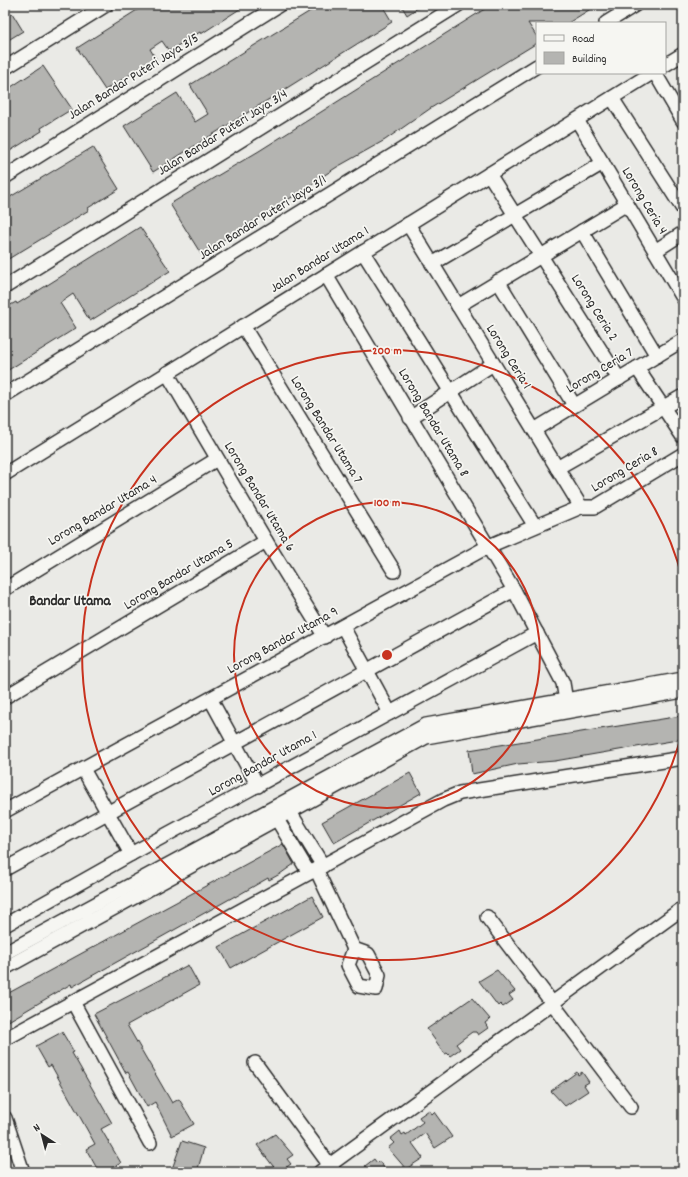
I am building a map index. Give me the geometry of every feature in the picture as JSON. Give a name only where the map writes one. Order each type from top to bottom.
[{"type":"street","points":[[5,68],[106,5]]},
{"type":"street","name":"Jalan Bandar Puteri Jaya 3/5","points":[[5,177],[279,5]]},
{"type":"street","name":"Jalan Bandar Puteri Jaya 3/4","points":[[5,287],[458,5]]},
{"type":"street","points":[[608,22],[635,5]]},
{"type":"street","points":[[666,64],[683,54]]},
{"type":"street","name":"Jalan Bandar Puteri Jaya 3/1","points":[[5,395],[536,67]]},
{"type":"street","name":"Jalan Bandar Utama 1","points":[[5,474],[652,74]]},
{"type":"street","points":[[655,74],[683,121]]},
{"type":"street","points":[[612,98],[683,209]]},
{"type":"street","name":"Lorong Ceria 4","points":[[577,120],[655,251],[681,291]]},
{"type":"street","points":[[432,264],[602,163]]},
{"type":"street","name":"Lorong Ceria 2","points":[[489,174],[516,214],[619,379]]},
{"type":"street","points":[[458,306],[627,204]]},
{"type":"street","name":"Lorong Ceria 1","points":[[408,224],[581,507]]},
{"type":"street","points":[[582,231],[657,356]]},
{"type":"street","points":[[655,251],[683,233]]},
{"type":"street","points":[[363,252],[535,526]]},
{"type":"street","name":"Lorong Bandar Utama 8","points":[[326,275],[514,590],[563,683],[567,706]]},
{"type":"street","points":[[498,282],[574,406]]},
{"type":"street","name":"Lorong Bandar Utama 7","points":[[243,326],[394,571]]},
{"type":"street","name":"Lorong Ceria 7","points":[[534,430],[683,340]]},
{"type":"street","points":[[410,418],[493,364]]},
{"type":"street","points":[[637,368],[683,437]]},
{"type":"street","name":"Lorong Bandar Utama 6","points":[[167,374],[217,460],[325,637]]},
{"type":"street","points":[[557,468],[683,396]]},
{"type":"street","name":"Lorong Ceria 8","points":[[581,507],[595,507],[683,454]]},
{"type":"street","name":"Lorong Bandar Utama 4","points":[[5,589],[217,460]]},
{"type":"street","name":"Lorong Bandar Utama 9","points":[[5,812],[489,546],[581,507]]},
{"type":"street","name":"Lorong Bandar Utama 5","points":[[5,697],[266,541]]},
{"type":"street","points":[[5,869],[514,590]]},
{"type":"street","points":[[343,627],[390,713]]},
{"type":"street","name":"Lorong Bandar Utama 1","points":[[5,925],[131,854],[537,633]]},
{"type":"street","points":[[5,953],[273,814],[426,737],[683,679]]},
{"type":"street","points":[[567,706],[683,691]]},
{"type":"street","points":[[211,700],[258,786]]},
{"type":"street","points":[[5,1039],[443,800],[460,793],[683,758]]},
{"type":"street","points":[[83,769],[131,854]]},
{"type":"street","points":[[287,807],[300,828],[316,869],[354,949]]},
{"type":"street","points":[[273,814],[287,836],[316,869]]},
{"type":"street","points":[[5,968],[273,814]]},
{"type":"street","points":[[287,836],[300,828]]},
{"type":"street","points":[[255,1063],[328,1170],[552,1003],[683,908]]},
{"type":"street","points":[[487,917],[631,1107]]},
{"type":"street","points":[[73,1002],[150,1143]]},
{"type":"street","points":[[5,1118],[23,1172]]},
{"type":"building","points":[[145,5],[246,5],[201,34],[200,32],[169,51],[162,41],[150,49],[156,59],[105,90],[77,48]]},
{"type":"building","points":[[320,5],[382,5],[392,22],[153,172],[124,126],[177,93],[195,122],[208,114],[190,85]]},
{"type":"building","points":[[401,5],[422,5],[407,15]]},
{"type":"building","points":[[491,5],[597,5],[570,22],[528,23],[536,35],[536,44],[431,108],[385,140],[337,167],[320,178],[321,179],[201,254],[170,204],[259,151]]},
{"type":"building","points":[[12,13],[23,31],[5,42],[5,18]]},
{"type":"building","points":[[43,66],[72,109],[41,128],[42,131],[5,154],[5,91]]},
{"type":"building","points":[[93,147],[119,189],[88,208],[89,210],[5,261],[5,200]]},
{"type":"building","points":[[140,227],[170,271],[90,321],[73,294],[60,303],[76,328],[5,372],[5,308],[16,302],[17,304]]},
{"type":"building","points":[[681,716],[683,739],[555,761],[518,764],[472,774],[469,750]]},
{"type":"building","points":[[410,773],[421,793],[334,843],[322,822]]},
{"type":"building","points":[[283,844],[294,864],[280,874],[269,880],[268,878],[72,987],[71,984],[5,1023],[5,995]]},
{"type":"building","points":[[312,896],[323,917],[231,968],[219,947]]},
{"type":"building","points":[[188,965],[199,985],[127,1025],[172,1103],[179,1099],[194,1124],[172,1136],[155,1102],[147,1107],[128,1072],[126,1073],[94,1014]]},
{"type":"building","points":[[497,970],[515,991],[509,995],[513,1000],[503,1007],[500,1004],[498,1006],[479,981]]},
{"type":"building","points":[[472,998],[490,1019],[485,1023],[488,1028],[478,1035],[476,1032],[472,1032],[456,1044],[460,1049],[450,1056],[447,1053],[445,1054],[427,1029]]},
{"type":"building","points":[[62,1032],[74,1052],[72,1053],[112,1123],[101,1129],[121,1163],[105,1172],[99,1172],[86,1149],[95,1144],[51,1065],[48,1067],[36,1046]]},
{"type":"building","points":[[577,1072],[578,1075],[582,1072],[589,1082],[584,1085],[588,1091],[565,1106],[551,1091]]},
{"type":"building","points":[[429,1110],[432,1114],[434,1112],[452,1137],[435,1148],[425,1133],[412,1143],[423,1158],[406,1169],[388,1148],[394,1143],[390,1139],[400,1131],[402,1135],[405,1133],[406,1135],[423,1122],[419,1117]]},
{"type":"building","points":[[275,1134],[293,1155],[287,1159],[291,1164],[281,1171],[278,1168],[276,1170],[257,1145]]},
{"type":"building","points":[[182,1141],[204,1148],[197,1172],[181,1172],[172,1169]]},
{"type":"building","points":[[374,1159],[377,1163],[379,1161],[387,1172],[369,1172],[365,1166]]},
{"type":"district","name":"Bandar Utama","points":[[70,602]]}]
